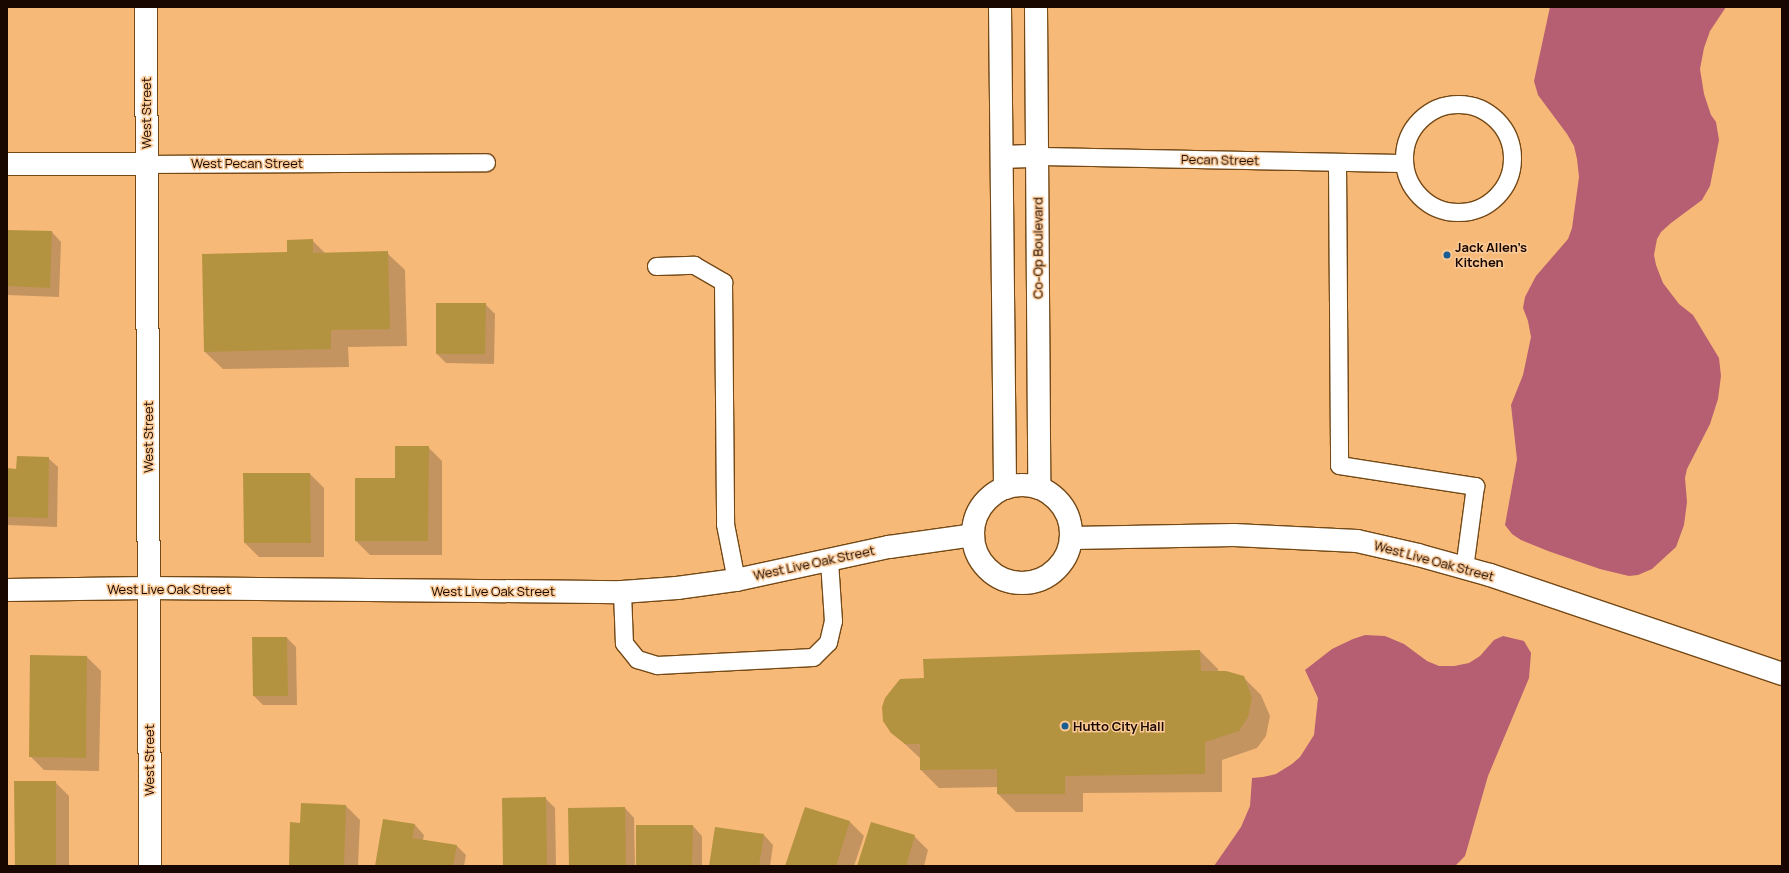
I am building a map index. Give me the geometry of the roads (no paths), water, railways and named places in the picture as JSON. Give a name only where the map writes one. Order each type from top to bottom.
[{"type":"street","name":"West Street","points":[[146,7],[150,866]]},
{"type":"street","points":[[1000,7],[1005,488]]},
{"type":"street","name":"Co-Op Boulevard","points":[[1036,7],[1039,488]]},
{"type":"street","points":[[1002,157],[1037,156]]},
{"type":"street","name":"West Pecan Street","points":[[7,164],[146,164]]},
{"type":"street","points":[[1016,485],[1039,488],[1053,496],[1064,508],[1070,522],[1072,538],[1068,555],[1058,568],[1045,578],[1029,583],[1012,582],[997,576],[989,569],[976,552],[973,535],[975,520],[982,506],[992,496],[1005,488],[1016,485]]},
{"type":"street","name":"West Live Oak Street","points":[[7,590],[148,588],[622,592],[677,588],[736,580],[889,547],[973,535]]},
{"type":"street","name":"West Live Oak Street","points":[[1072,538],[1234,535],[1357,541],[1464,568],[1782,674]]},
{"type":"lane","points":[[1455,104],[1473,106],[1492,117],[1501,125],[1510,140],[1513,157],[1510,175],[1502,192],[1488,204],[1471,212],[1452,213],[1434,208],[1419,196],[1408,181],[1404,163],[1405,146],[1411,130],[1423,117],[1438,108],[1455,104]]},
{"type":"lane","name":"Pecan Street","points":[[1037,156],[1404,163]]},
{"type":"lane","name":"West Pecan Street","points":[[146,164],[486,162]]},
{"type":"lane","points":[[1337,162],[1338,465],[1475,486],[1464,568]]},
{"type":"lane","points":[[656,266],[694,265],[723,282],[725,524],[736,580]]},
{"type":"lane","points":[[622,592],[624,643],[637,659],[657,665],[813,657],[828,642],[833,621],[829,561]]},
{"type":"place","name":"Jack Allen’s Kitchen","points":[[1447,255]]},
{"type":"place","name":"Hutto City Hall","points":[[1065,726]]}]
